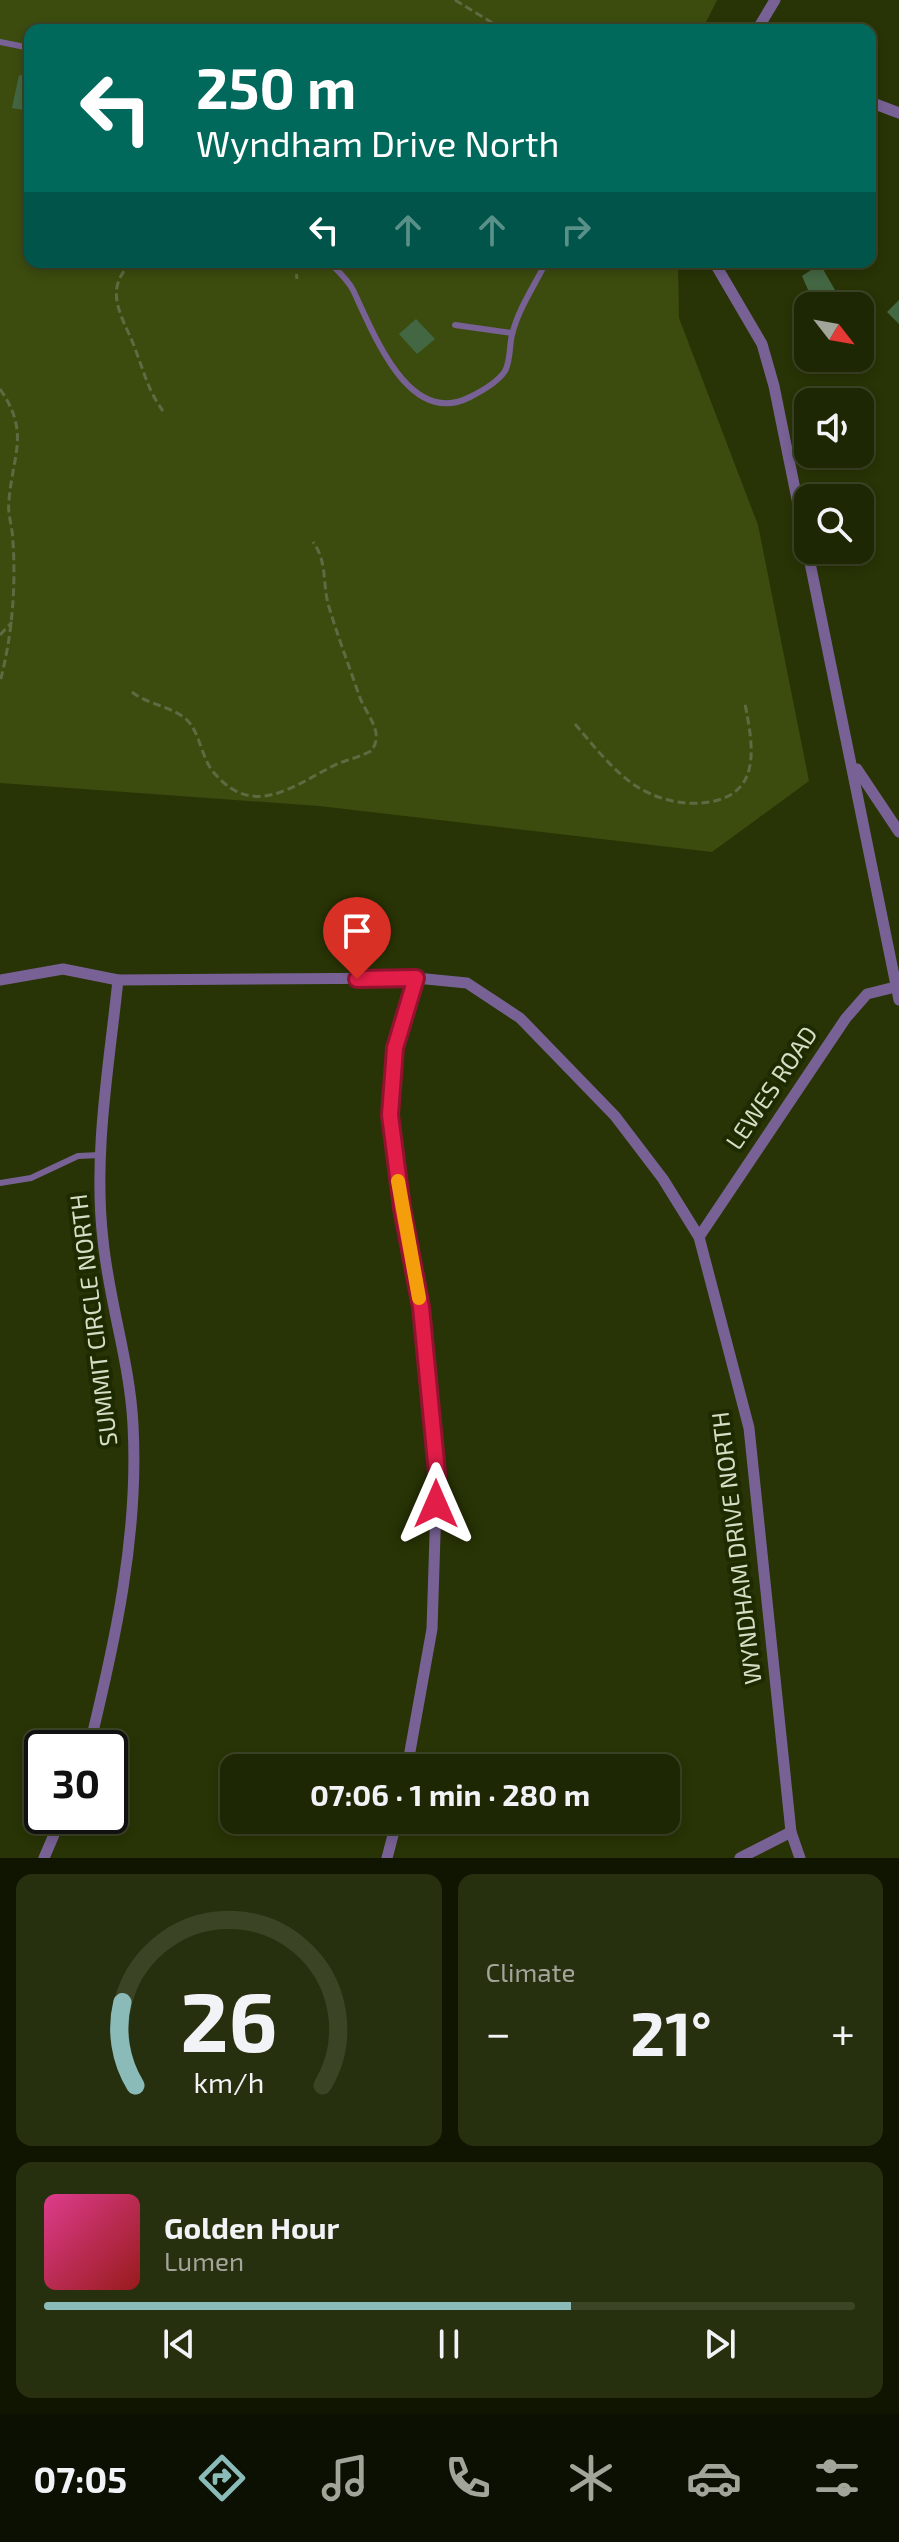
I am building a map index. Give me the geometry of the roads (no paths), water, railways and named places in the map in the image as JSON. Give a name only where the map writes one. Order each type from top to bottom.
[{"type":"street","points":[[763,24],[775,0]]},
{"type":"street","points":[[876,104],[899,113]]},
{"type":"street","points":[[718,268],[762,344],[774,386],[899,1000]]},
{"type":"street","points":[[853,764],[899,832]]},
{"type":"street","name":"WYNDHAM DRIVE NORTH","points":[[0,980],[63,969],[118,980],[416,978],[467,983],[520,1018],[615,1116],[663,1179],[699,1237],[749,1428],[791,1832],[800,1858]]},
{"type":"street","points":[[410,1754],[432,1629],[437,1473],[421,1307],[402,1208],[390,1115],[395,1048],[416,978]]},
{"type":"street","name":"SUMMIT CIRCLE NORTH","points":[[94,1730],[112,1657],[130,1544],[133,1424],[103,1239],[100,1155],[118,980]]},
{"type":"street","name":"LEWES ROAD","points":[[699,1237],[846,1018],[867,994],[898,986]]},
{"type":"street","points":[[740,1858],[791,1832]]},
{"type":"street","points":[[44,1858],[54,1834]]},
{"type":"street","points":[[387,1858],[393,1834]]},
{"type":"lane","points":[[0,42],[24,47]]},
{"type":"lane","points":[[335,268],[352,287],[381,348],[407,384],[424,398],[444,404],[467,399],[505,371],[512,333],[543,268]]},
{"type":"lane","points":[[455,325],[512,333]]},
{"type":"lane","points":[[0,1183],[31,1178],[78,1156],[100,1155]]}]
